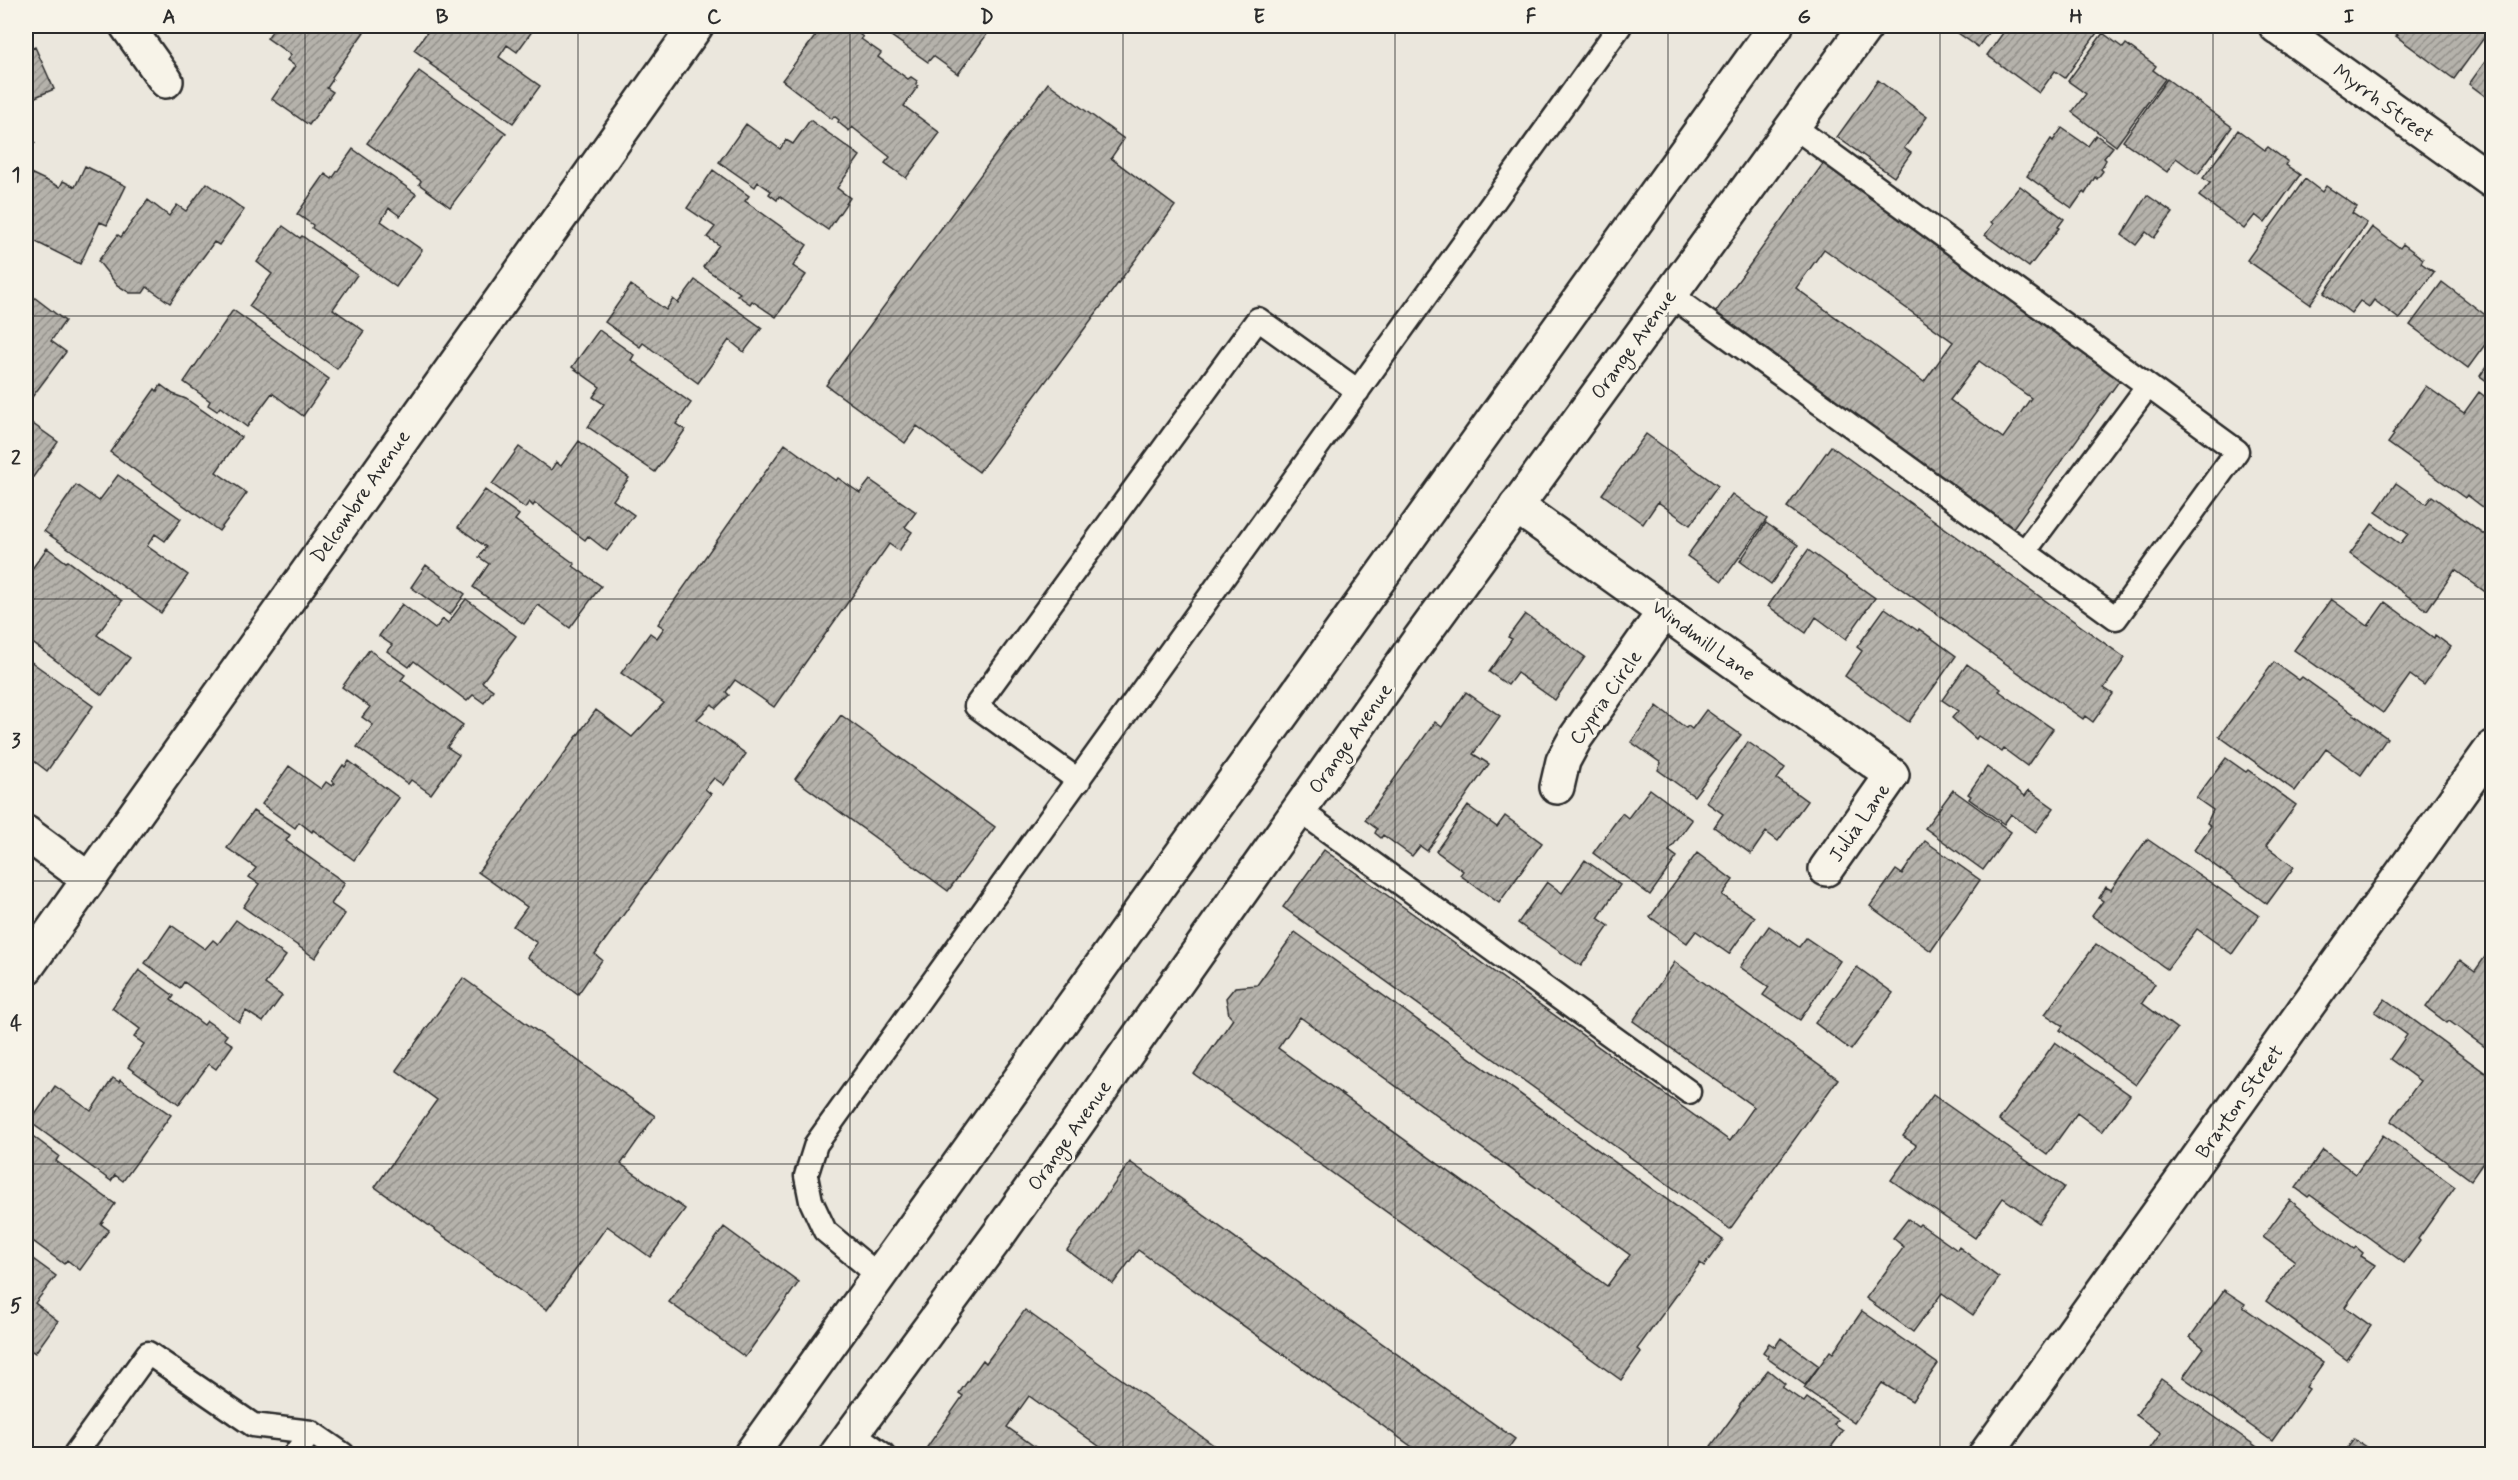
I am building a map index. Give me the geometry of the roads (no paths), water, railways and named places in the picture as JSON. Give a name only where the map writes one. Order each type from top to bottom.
[{"type":"street","points":[[127,26],[166,81]]},
{"type":"street","name":"Delcombre Avenue","points":[[26,968],[696,26]]},
{"type":"street","points":[[751,1455],[1776,26]]},
{"type":"street","name":"Orange Avenue","points":[[845,1444],[999,1234],[1515,506],[1866,26]]},
{"type":"street","name":"Myrrh Street","points":[[2276,26],[2493,181]]},
{"type":"street","name":"Windmill Lane","points":[[1515,506],[1892,775]]},
{"type":"street","name":"Cypria Circle","points":[[1557,787],[1563,761],[1576,737],[1664,612]]},
{"type":"street","name":"Brayton Street","points":[[1986,1455],[2493,748]]},
{"type":"street","name":"Julia Lane","points":[[1826,869],[1892,775]]},
{"type":"street","points":[[26,833],[88,879]]},
{"type":"lane","points":[[879,1276],[825,1231],[810,1201],[806,1176],[816,1144],[1079,782],[1620,26]]},
{"type":"lane","points":[[1669,294],[2116,618],[2237,451],[1793,126]]},
{"type":"lane","points":[[1079,782],[976,706],[1258,319],[1358,391]]},
{"type":"lane","points":[[2025,552],[2148,386]]},
{"type":"lane","points":[[1299,810],[1689,1092]]},
{"type":"lane","points":[[75,1455],[148,1353],[253,1425],[311,1432],[343,1455]]},
{"type":"lane","points":[[295,1455],[311,1432]]},
{"type":"lane","points":[[845,1444],[883,1455]]}]
